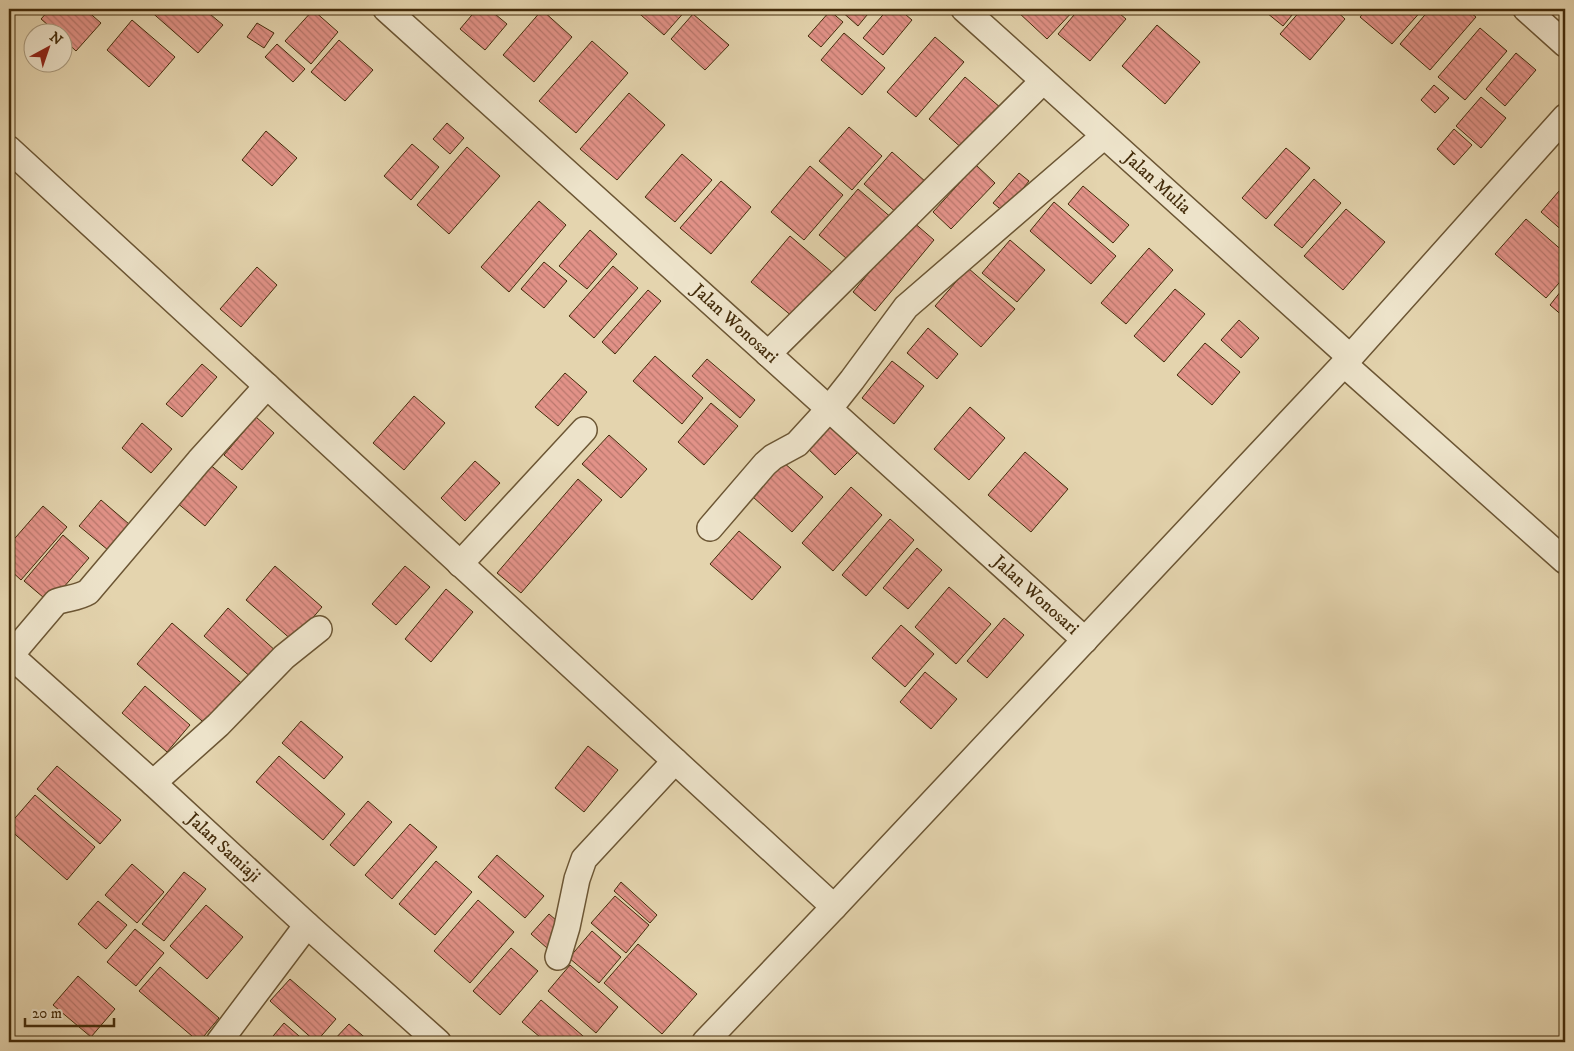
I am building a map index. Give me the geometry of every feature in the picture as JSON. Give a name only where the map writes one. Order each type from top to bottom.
[{"type":"street","name":"Jalan Wonosari","points":[[386,9],[1085,640]]},
{"type":"street","points":[[1526,9],[1565,44]]},
{"type":"street","name":"Jalan Mulia","points":[[981,14],[1043,81],[1565,561]]},
{"type":"street","points":[[768,354],[1043,81]]},
{"type":"street","points":[[705,1042],[1347,361],[1565,117]]},
{"type":"street","points":[[710,528],[765,464],[773,457],[797,444],[829,409],[906,307],[1104,136]]},
{"type":"street","points":[[9,149],[834,907]]},
{"type":"street","points":[[10,655],[56,602],[66,598],[80,597],[88,592],[199,461],[268,386]]},
{"type":"street","points":[[460,564],[584,430]]},
{"type":"street","points":[[153,783],[218,725],[284,657],[319,629]]},
{"type":"street","name":"Jalan Samiaji","points":[[10,655],[153,783],[307,926],[438,1042]]},
{"type":"street","points":[[558,957],[568,927],[577,878],[584,859],[675,761]]},
{"type":"street","points":[[219,1042],[307,926]]},
{"type":"building","points":[[50,9],[85,9],[101,23],[76,51],[72,47],[72,22],[44,22],[41,19]]},
{"type":"building","points":[[148,9],[204,9],[223,25],[198,53]]},
{"type":"building","points":[[477,9],[489,9],[507,24],[485,50],[460,29]]},
{"type":"building","points":[[634,9],[687,9],[664,35]]},
{"type":"building","points":[[841,9],[872,9],[858,26]]},
{"type":"building","points":[[888,9],[899,9],[912,20],[883,55],[863,38]]},
{"type":"building","points":[[1020,9],[1075,9],[1047,39],[1018,12]]},
{"type":"building","points":[[1079,9],[1114,9],[1126,19],[1090,61],[1058,34]]},
{"type":"building","points":[[1262,9],[1297,9],[1283,26]]},
{"type":"building","points":[[1302,9],[1334,9],[1345,19],[1310,60],[1280,34]]},
{"type":"building","points":[[1367,9],[1423,9],[1392,44],[1360,17]]},
{"type":"building","points":[[1430,9],[1466,9],[1476,17],[1430,70],[1400,44]]},
{"type":"building","points":[[313,10],[338,32],[311,64],[285,41]]},
{"type":"building","points":[[542,10],[572,37],[534,82],[503,55]]},
{"type":"building","points":[[830,11],[843,22],[821,47],[808,36]]},
{"type":"building","points":[[693,14],[729,45],[705,70],[671,39]]},
{"type":"building","points":[[132,20],[175,57],[149,87],[107,50]]},
{"type":"building","points":[[257,23],[274,33],[264,48],[247,37]]},
{"type":"building","points":[[1157,25],[1200,62],[1165,104],[1122,66]]},
{"type":"building","points":[[1480,28],[1507,51],[1465,100],[1438,77]]},
{"type":"building","points":[[844,33],[885,68],[862,95],[821,60]]},
{"type":"building","points":[[935,37],[964,62],[916,117],[887,92]]},
{"type":"building","points":[[339,40],[373,70],[345,101],[311,72]]},
{"type":"building","points":[[592,41],[628,73],[576,133],[539,101]]},
{"type":"building","points":[[277,44],[305,69],[293,82],[265,57]]},
{"type":"building","points":[[1516,53],[1536,70],[1505,106],[1486,89]]},
{"type":"building","points":[[965,77],[1001,108],[964,150],[929,119]]},
{"type":"building","points":[[1434,85],[1449,98],[1435,113],[1421,100]]},
{"type":"building","points":[[629,93],[665,125],[617,180],[580,149]]},
{"type":"building","points":[[1481,97],[1506,118],[1481,148],[1456,126]]},
{"type":"building","points":[[447,123],[464,138],[450,154],[433,139]]},
{"type":"building","points":[[849,127],[882,156],[852,190],[819,161]]},
{"type":"building","points":[[1454,129],[1472,145],[1454,165],[1437,149]]},
{"type":"building","points":[[266,131],[297,158],[272,186],[242,160]]},
{"type":"building","points":[[412,144],[439,167],[411,200],[384,176]]},
{"type":"building","points":[[467,147],[500,176],[449,234],[417,205]]},
{"type":"building","points":[[1286,148],[1310,168],[1266,219],[1242,198]]},
{"type":"building","points":[[892,152],[926,182],[898,214],[864,184]]},
{"type":"building","points":[[682,154],[712,180],[675,222],[645,197]]},
{"type":"building","points":[[976,165],[995,183],[951,229],[933,212]]},
{"type":"building","points":[[810,166],[843,195],[804,240],[771,212]]},
{"type":"building","points":[[1019,173],[1029,181],[1004,212],[993,203]]},
{"type":"building","points":[[1314,179],[1341,203],[1302,248],[1274,225]]},
{"type":"building","points":[[721,181],[751,207],[711,254],[680,228]]},
{"type":"building","points":[[1565,184],[1565,233],[1541,212]]},
{"type":"building","points":[[1083,186],[1129,225],[1113,243],[1068,204]]},
{"type":"building","points":[[858,189],[893,219],[853,264],[819,235]]},
{"type":"building","points":[[539,201],[566,225],[509,292],[481,267]]},
{"type":"building","points":[[1054,202],[1116,256],[1091,284],[1030,231]]},
{"type":"building","points":[[1346,209],[1385,242],[1343,290],[1304,256]]},
{"type":"building","points":[[1526,219],[1565,253],[1565,276],[1546,298],[1495,254]]},
{"type":"building","points":[[912,221],[934,240],[875,311],[853,292]]},
{"type":"building","points":[[590,230],[617,254],[587,289],[559,266]]},
{"type":"building","points":[[790,236],[832,272],[793,317],[751,282]]},
{"type":"building","points":[[1010,240],[1045,270],[1017,302],[982,273]]},
{"type":"building","points":[[1149,248],[1173,270],[1126,324],[1101,303]]},
{"type":"building","points":[[544,262],[567,281],[544,308],[521,289]]},
{"type":"building","points":[[613,266],[638,288],[594,338],[569,316]]},
{"type":"building","points":[[257,267],[277,285],[241,327],[220,309]]},
{"type":"building","points":[[968,268],[1015,309],[981,347],[935,306]]},
{"type":"building","points":[[1565,286],[1565,318],[1550,305]]},
{"type":"building","points":[[1175,289],[1205,314],[1164,362],[1134,336]]},
{"type":"building","points":[[648,290],[661,301],[615,354],[602,342]]},
{"type":"building","points":[[1239,320],[1259,338],[1241,358],[1221,340]]},
{"type":"building","points":[[928,328],[958,354],[937,379],[907,353]]},
{"type":"building","points":[[1205,343],[1240,372],[1212,405],[1177,375]]},
{"type":"building","points":[[655,356],[703,398],[682,424],[633,381]]},
{"type":"building","points":[[707,359],[755,400],[740,418],[692,376]]},
{"type":"building","points":[[892,361],[924,386],[894,424],[862,398]]},
{"type":"building","points":[[202,364],[217,377],[182,417],[166,404]]},
{"type":"building","points":[[565,373],[587,392],[558,426],[535,407]]},
{"type":"building","points":[[414,396],[445,423],[404,470],[373,443]]},
{"type":"building","points":[[711,403],[738,426],[704,465],[678,442]]},
{"type":"building","points":[[970,407],[1005,438],[969,480],[934,449]]},
{"type":"building","points":[[256,417],[274,433],[242,470],[224,455]]},
{"type":"building","points":[[831,420],[861,449],[835,475],[805,446]]},
{"type":"building","points":[[142,423],[172,449],[151,473],[122,448]]},
{"type":"building","points":[[609,435],[647,469],[621,498],[582,464]]},
{"type":"building","points":[[1025,452],[1068,489],[1031,532],[988,495]]},
{"type":"building","points":[[475,461],[500,483],[465,521],[441,498]]},
{"type":"building","points":[[783,462],[823,497],[792,532],[753,497]]},
{"type":"building","points":[[208,463],[237,487],[205,526],[176,502]]},
{"type":"building","points":[[578,479],[602,500],[521,593],[497,573]]},
{"type":"building","points":[[851,487],[882,515],[833,571],[802,543]]},
{"type":"building","points":[[101,500],[136,530],[114,555],[79,526]]},
{"type":"building","points":[[43,506],[67,527],[21,580],[9,569],[9,545]]},
{"type":"building","points":[[890,519],[914,540],[866,596],[842,575]]},
{"type":"building","points":[[739,531],[781,567],[752,600],[710,564]]},
{"type":"building","points":[[63,535],[89,558],[50,603],[24,581]]},
{"type":"building","points":[[917,548],[942,570],[908,609],[883,588]]},
{"type":"building","points":[[275,566],[322,607],[293,641],[246,600]]},
{"type":"building","points":[[405,566],[430,587],[396,625],[372,604]]},
{"type":"building","points":[[949,587],[991,624],[956,664],[915,627]]},
{"type":"building","points":[[446,589],[473,612],[431,662],[405,639]]},
{"type":"building","points":[[228,608],[277,652],[253,679],[204,636]]},
{"type":"building","points":[[1004,618],[1024,635],[987,678],[967,661]]},
{"type":"building","points":[[172,623],[246,687],[210,728],[137,664]]},
{"type":"building","points":[[901,625],[934,654],[905,687],[872,658]]},
{"type":"building","points":[[925,672],[957,699],[931,729],[900,702]]},
{"type":"building","points":[[145,686],[190,725],[167,752],[122,713]]},
{"type":"building","points":[[301,721],[343,757],[324,779],[282,743]]},
{"type":"building","points":[[588,746],[618,770],[584,812],[555,788]]},
{"type":"building","points":[[279,756],[345,814],[323,840],[256,782]]},
{"type":"building","points":[[57,766],[121,820],[100,844],[37,789]]},
{"type":"building","points":[[35,795],[95,847],[67,880],[9,829],[9,825]]},
{"type":"building","points":[[368,801],[392,822],[354,866],[330,845]]},
{"type":"building","points":[[410,824],[437,847],[392,899],[365,875]]},
{"type":"building","points":[[497,855],[544,896],[525,918],[478,877]]},
{"type":"building","points":[[436,861],[472,892],[435,935],[399,904]]},
{"type":"building","points":[[132,864],[164,892],[137,923],[105,895]]},
{"type":"building","points":[[184,872],[206,889],[164,941],[142,924]]},
{"type":"building","points":[[621,882],[657,915],[650,923],[614,891]]},
{"type":"building","points":[[615,896],[649,925],[626,953],[591,923]]},
{"type":"building","points":[[478,900],[514,932],[470,983],[434,951]]},
{"type":"building","points":[[98,901],[127,925],[106,949],[78,924]]},
{"type":"building","points":[[206,905],[243,937],[207,979],[170,946]]},
{"type":"building","points":[[549,914],[564,927],[547,948],[531,934]]},
{"type":"building","points":[[135,929],[164,953],[136,986],[107,962]]},
{"type":"building","points":[[592,931],[621,957],[599,983],[569,958]]},
{"type":"building","points":[[638,944],[697,994],[662,1034],[604,983]]},
{"type":"building","points":[[511,948],[538,971],[500,1015],[473,991]]},
{"type":"building","points":[[570,965],[618,1007],[596,1033],[548,991]]},
{"type":"building","points":[[160,967],[219,1018],[199,1042],[139,991]]},
{"type":"building","points":[[78,976],[115,1009],[91,1037],[53,1005]]},
{"type":"building","points":[[290,979],[336,1019],[316,1042],[270,1001]]},
{"type":"building","points":[[541,1000],[590,1042],[546,1042],[522,1022]]},
{"type":"building","points":[[284,1023],[306,1042],[268,1042]]},
{"type":"building","points":[[349,1024],[369,1041],[332,1042]]}]
